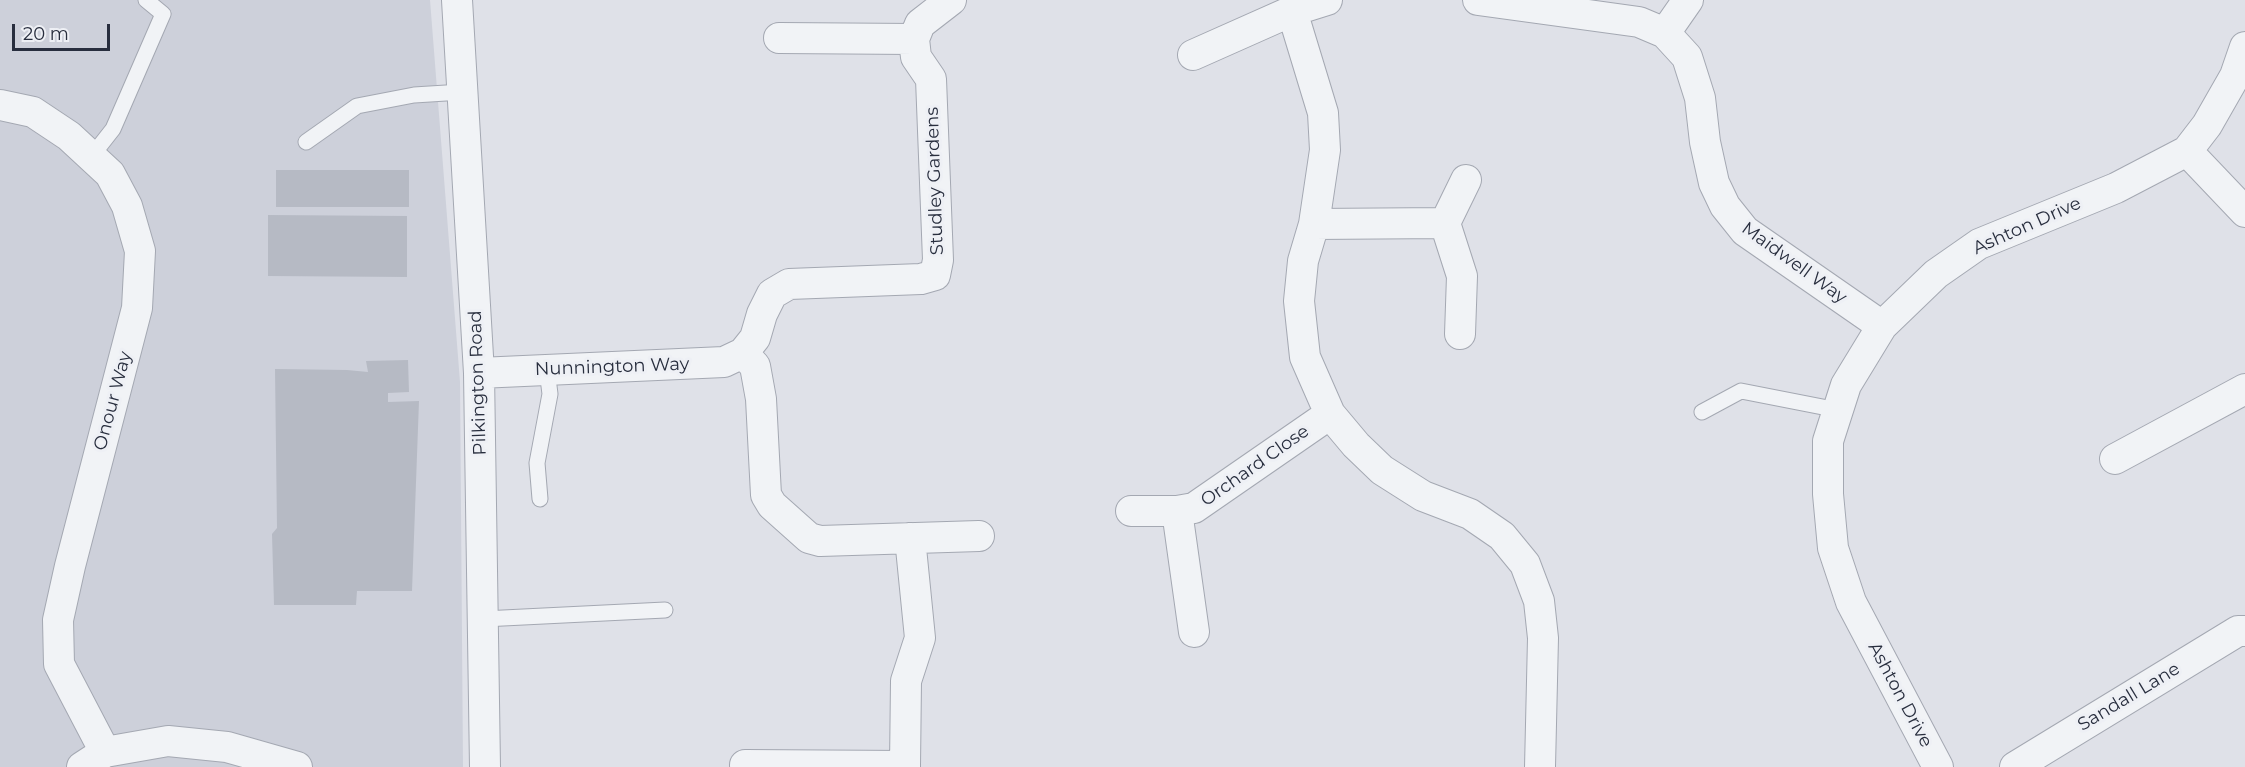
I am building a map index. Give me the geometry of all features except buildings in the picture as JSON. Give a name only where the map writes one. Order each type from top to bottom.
[{"type":"street","name":"Pilkington Road","points":[[457,0],[480,373],[485,767]]},
{"type":"street","points":[[779,38],[914,39],[920,24],[951,0]]},
{"type":"street","points":[[1193,55],[1292,11],[1327,0]]},
{"type":"street","name":"Maidwell Way","points":[[1478,0],[1639,22],[1665,33],[1687,57],[1700,98],[1705,142],[1714,183],[1725,207],[1744,231],[1882,326]]},
{"type":"street","points":[[1665,33],[1688,0]]},
{"type":"street","points":[[1292,11],[1323,113],[1325,150],[1314,224],[1303,261],[1299,301],[1305,357],[1330,414],[1356,445],[1382,470],[1422,496],[1470,514],[1502,536],[1526,564],[1539,601],[1543,638],[1540,767]]},
{"type":"street","name":"Studley Gardens","points":[[743,352],[755,338],[762,314],[772,294],[789,284],[921,279],[935,275],[938,260],[931,79],[916,57],[914,39]]},
{"type":"street","name":"Ashton Drive","points":[[1938,767],[1851,602],[1833,548],[1828,494],[1828,441],[1846,385],[1882,326],[1936,274],[1979,244],[2116,188],[2187,151],[2207,126],[2235,76],[2245,47]]},
{"type":"street","name":"Onour Way","points":[[0,105],[33,112],[69,136],[110,174],[127,206],[140,251],[137,308],[58,620],[59,664],[94,760]]},
{"type":"street","points":[[2187,151],[2245,212]]},
{"type":"street","points":[[1461,334],[1462,276],[1445,223],[1466,180]]},
{"type":"street","points":[[1314,224],[1445,223]]},
{"type":"street","points":[[743,352],[755,366],[761,399],[765,495],[772,505],[809,538],[820,541],[979,536]]},
{"type":"street","name":"Nunnington Way","points":[[480,373],[724,362],[743,352]]},
{"type":"street","points":[[2115,459],[2245,389]]},
{"type":"street","name":"Orchard Close","points":[[1131,511],[1177,511],[1194,508],[1330,414]]},
{"type":"street","name":"Orchard Close","points":[[1177,511],[1194,632]]},
{"type":"street","points":[[745,765],[914,767],[906,681],[920,638],[910,538]]},
{"type":"street","name":"Sandall Lane","points":[[2015,767],[2238,631],[2245,631]]},
{"type":"street","points":[[94,760],[168,741],[227,747],[297,767]]},
{"type":"lane","points":[[91,157],[113,129],[163,14],[146,0]]},
{"type":"lane","points":[[306,142],[357,106],[414,95],[462,92]]},
{"type":"lane","points":[[540,499],[537,463],[550,394],[547,370]]},
{"type":"lane","points":[[1702,412],[1740,391],[1838,410]]},
{"type":"lane","points":[[483,619],[665,610]]},
{"type":"shaded area","points":[[0,0],[430,0],[460,382],[463,767],[0,767]]}]
